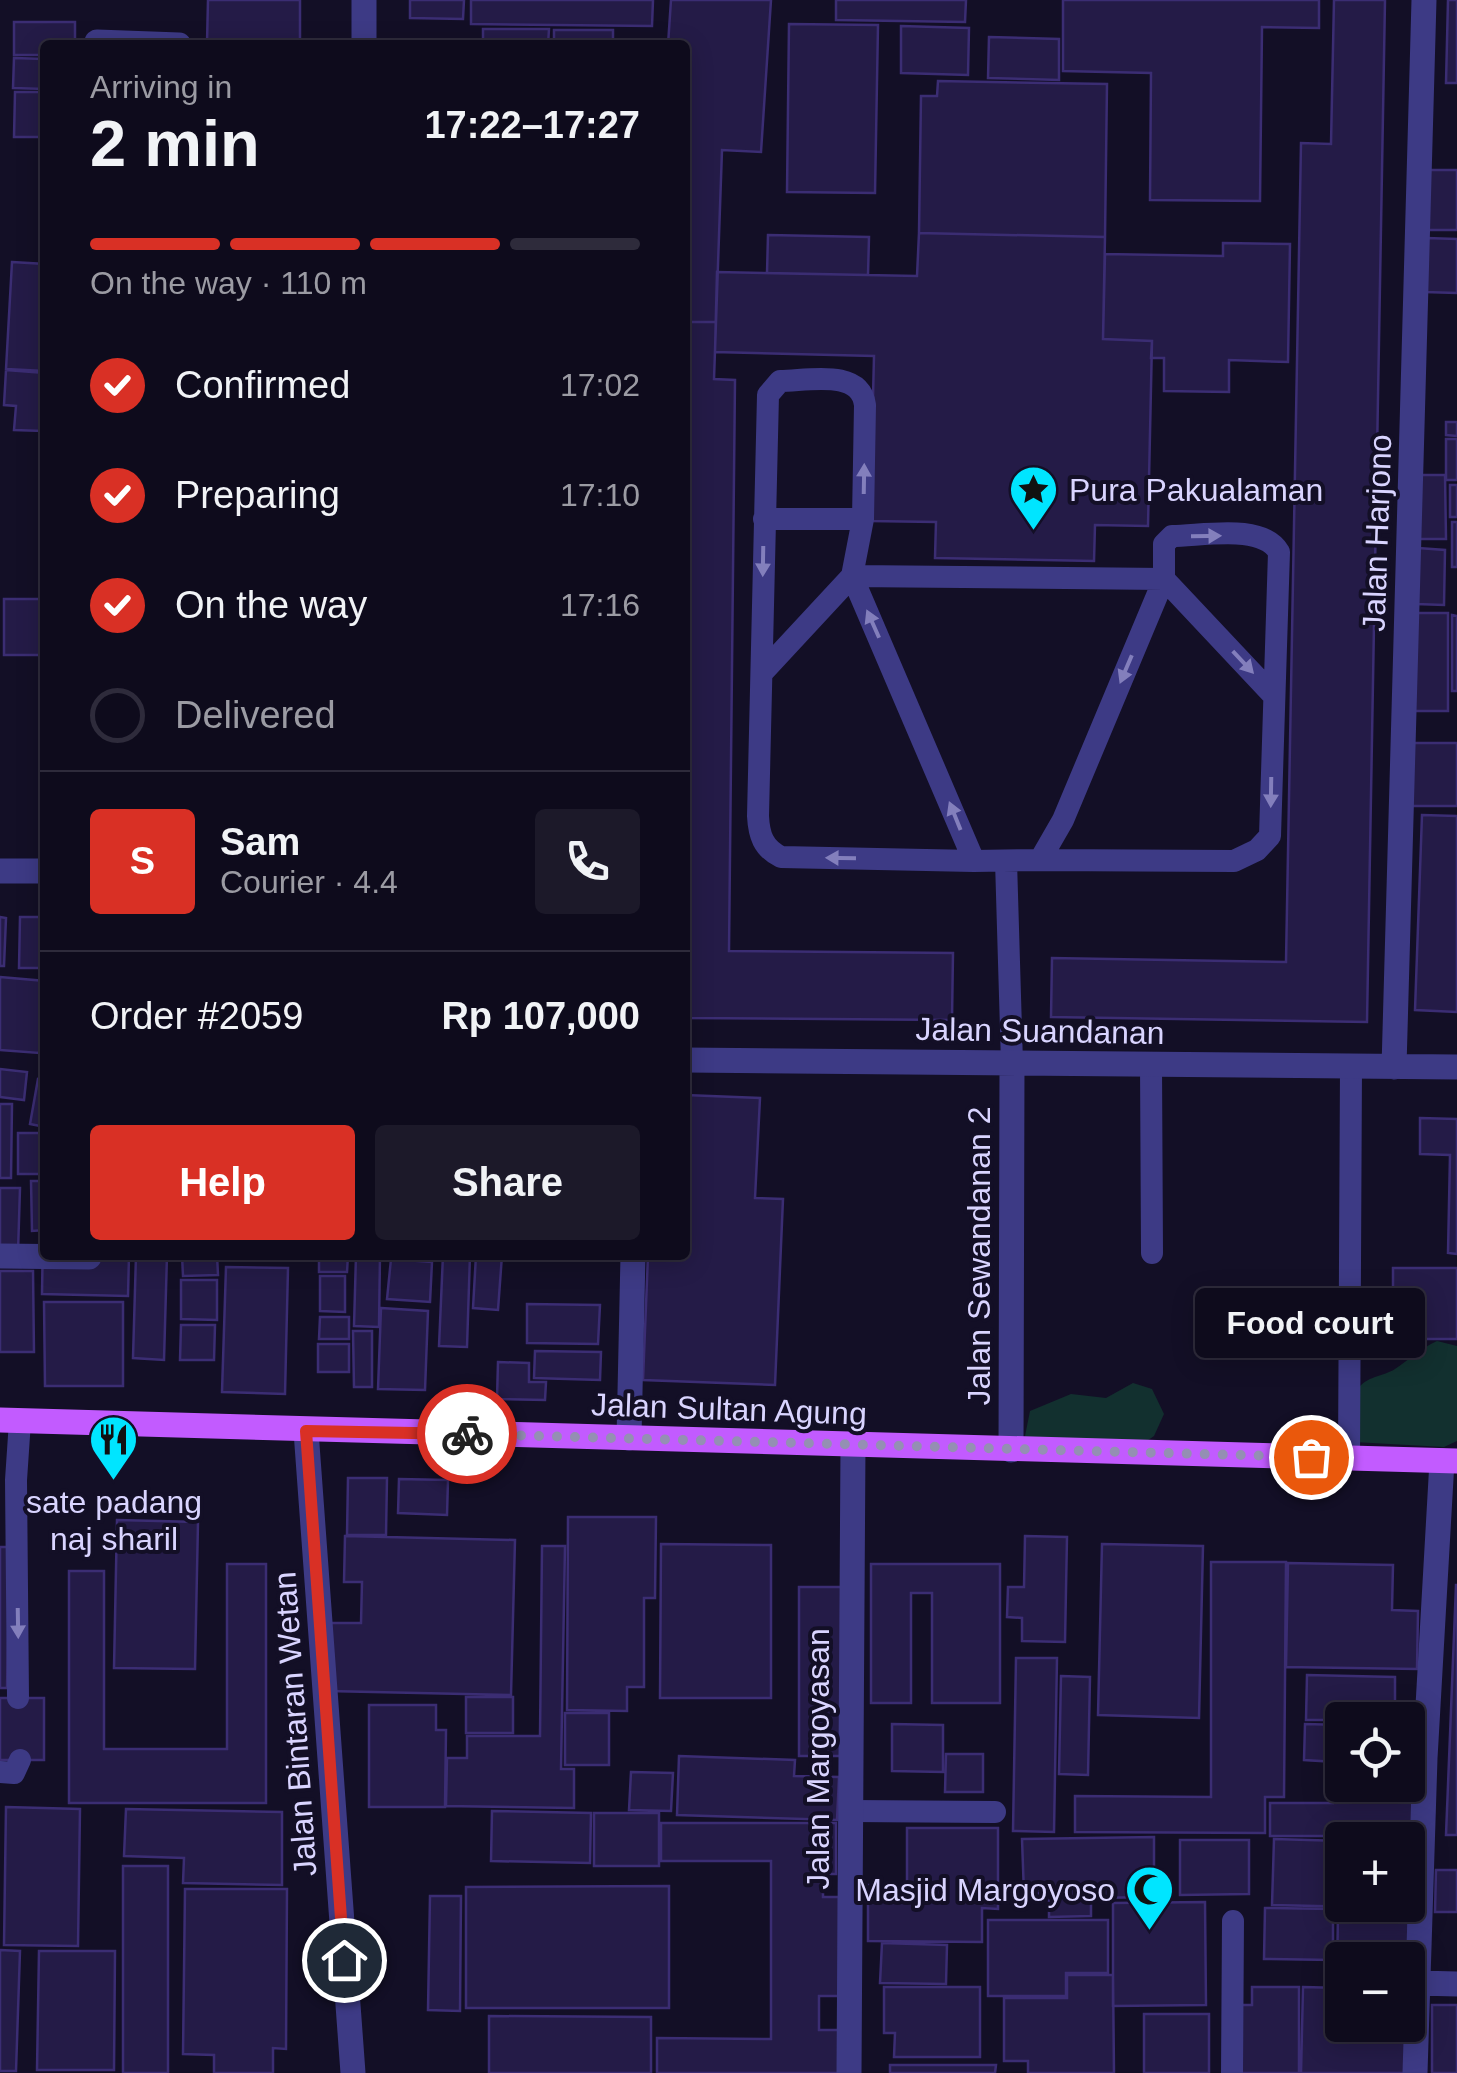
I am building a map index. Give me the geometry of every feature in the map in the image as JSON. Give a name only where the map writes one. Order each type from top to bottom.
[{"type":"main road","name":"Jalan Sultan Agung","points":[[10,1421],[1450,1461]]},
{"type":"street","points":[[364,0],[364,40]]},
{"type":"street","name":"Jalan Harjono","points":[[1394,1068],[1424,0]]},
{"type":"street","points":[[0,871],[40,871]]},
{"type":"street","name":"Jalan Suandanan","points":[[690,1060],[1457,1068]]},
{"type":"street","name":"Jalan Sewandanan 2","points":[[1011,1450],[1012,1063]]},
{"type":"street","points":[[0,1256],[40,1256]]},
{"type":"street","points":[[629,1438],[633,1260]]},
{"type":"street","name":"Jalan Bintaran Wetan","points":[[306,1431],[353,2073]]},
{"type":"street","name":"Jalan Margoyasan","points":[[848,2073],[853,1445]]},
{"type":"street","points":[[1421,1942],[1450,1461]]},
{"type":"street","points":[[1425,1983],[1457,1984]]},
{"type":"street","points":[[1415,2073],[1416,2042]]},
{"type":"lane","points":[[762,673],[852,576],[863,519],[864,395],[848,380],[780,381],[770,387],[764,520],[758,816],[760,836],[772,853],[781,857],[974,861],[1234,861],[1258,850],[1270,836],[1279,552],[1272,541],[1256,535],[1172,536],[1164,544],[1164,579],[1062,820],[1040,860]]},
{"type":"lane","points":[[764,520],[863,519]]},
{"type":"lane","points":[[852,576],[1164,579],[1273,695]]},
{"type":"lane","points":[[852,576],[974,861]]},
{"type":"lane","points":[[1006,861],[1012,1063]]},
{"type":"lane","points":[[1151,1065],[1152,1254]]},
{"type":"lane","points":[[1348,1458],[1351,1067]]},
{"type":"lane","points":[[10,1421],[16,1480],[18,1698]]},
{"type":"lane","points":[[850,1811],[995,1812]]},
{"type":"lane","points":[[1232,2073],[1234,1921]]},
{"type":"green space","points":[[1437,1341],[1457,1346],[1457,1441],[1444,1447],[1354,1442],[1359,1387]]},
{"type":"green space","points":[[1133,1383],[1152,1389],[1164,1414],[1154,1436],[1137,1448],[1024,1441],[1030,1411],[1071,1394],[1106,1398]]},
{"type":"building","points":[[208,0],[300,0],[300,40],[207,40]]},
{"type":"building","points":[[410,0],[464,0],[463,19],[410,18]]},
{"type":"building","points":[[471,0],[653,0],[652,26],[471,24]]},
{"type":"building","points":[[671,0],[771,0],[761,152],[722,150],[716,322],[690,322],[690,40],[668,40]]},
{"type":"building","points":[[836,0],[966,0],[965,22],[836,20]]},
{"type":"building","points":[[1063,0],[1319,0],[1319,28],[1262,27],[1260,201],[1150,200],[1151,73],[1063,71]]},
{"type":"building","points":[[1334,0],[1385,0],[1367,1022],[1051,1017],[1052,958],[1286,962],[1301,143],[1331,144]]},
{"type":"building","points":[[1448,0],[1457,0],[1457,83],[1446,83]]},
{"type":"building","points":[[14,22],[75,22],[75,40],[40,40],[40,55],[14,55]]},
{"type":"building","points":[[789,24],[878,25],[875,193],[787,192]]},
{"type":"building","points":[[901,26],[969,28],[968,75],[901,73]]},
{"type":"building","points":[[483,29],[549,29],[548,40],[483,40]]},
{"type":"building","points":[[554,30],[613,30],[613,40],[554,40]]},
{"type":"building","points":[[989,37],[1059,39],[1059,80],[988,78]]},
{"type":"building","points":[[14,58],[40,59],[40,89],[13,88]]},
{"type":"building","points":[[938,81],[1107,84],[1105,237],[919,233],[921,96],[937,96]]},
{"type":"building","points":[[15,92],[40,92],[40,137],[14,137]]},
{"type":"building","points":[[1426,170],[1457,170],[1457,230],[1426,230]]},
{"type":"building","points":[[919,233],[1105,237],[1103,339],[1152,341],[1148,526],[1095,525],[1094,561],[935,558],[936,522],[870,521],[874,356],[715,352],[717,272],[917,276]]},
{"type":"building","points":[[768,235],[869,237],[868,275],[767,273]]},
{"type":"building","points":[[1426,238],[1457,239],[1457,293],[1425,292]]},
{"type":"building","points":[[1223,243],[1290,244],[1288,362],[1229,360],[1229,392],[1164,391],[1164,358],[1151,358],[1152,341],[1103,339],[1105,254],[1223,256]]},
{"type":"building","points":[[12,262],[40,264],[40,371],[6,369]]},
{"type":"building","points":[[690,322],[716,322],[714,379],[735,380],[729,951],[953,953],[952,1020],[690,1018]]},
{"type":"building","points":[[6,370],[40,373],[40,431],[14,430],[16,406],[4,405]]},
{"type":"building","points":[[1446,422],[1457,422],[1457,436],[1446,435]]},
{"type":"building","points":[[1446,439],[1457,439],[1457,480],[1446,480]]},
{"type":"building","points":[[1414,475],[1445,475],[1446,539],[1414,539]]},
{"type":"building","points":[[1450,485],[1457,485],[1457,517],[1450,517]]},
{"type":"building","points":[[1452,522],[1457,522],[1457,567],[1452,567]]},
{"type":"building","points":[[1418,548],[1445,550],[1444,605],[1416,604]]},
{"type":"building","points":[[4,599],[40,599],[40,655],[4,655]]},
{"type":"building","points":[[1413,613],[1448,613],[1448,711],[1413,711]]},
{"type":"building","points":[[1452,615],[1457,616],[1457,691],[1452,691]]},
{"type":"building","points":[[1412,743],[1457,743],[1457,806],[1412,806]]},
{"type":"building","points":[[1422,815],[1457,816],[1457,1012],[1415,1010]]},
{"type":"building","points":[[0,917],[6,918],[4,966],[0,966]]},
{"type":"building","points":[[20,917],[40,917],[40,968],[19,968]]},
{"type":"building","points":[[0,977],[40,981],[39,1053],[0,1050]]},
{"type":"building","points":[[0,1069],[27,1072],[24,1100],[0,1097]]},
{"type":"building","points":[[38,1079],[40,1079],[40,1126],[30,1124]]},
{"type":"building","points":[[690,1095],[760,1098],[755,1198],[783,1199],[775,1385],[643,1380],[648,1260],[690,1260]]},
{"type":"building","points":[[0,1104],[12,1104],[11,1178],[0,1178]]},
{"type":"building","points":[[1420,1118],[1457,1119],[1457,1254],[1448,1253],[1450,1155],[1420,1154]]},
{"type":"building","points":[[18,1133],[40,1133],[40,1174],[18,1174]]},
{"type":"building","points":[[31,1181],[40,1181],[40,1230],[32,1231]]},
{"type":"building","points":[[0,1188],[20,1188],[18,1252],[0,1252]]},
{"type":"building","points":[[43,1260],[129,1260],[128,1296],[42,1294]]},
{"type":"building","points":[[136,1260],[167,1260],[164,1360],[133,1358]]},
{"type":"building","points":[[182,1260],[217,1260],[218,1275],[183,1276]]},
{"type":"building","points":[[319,1260],[348,1260],[347,1272],[319,1272]]},
{"type":"building","points":[[356,1260],[380,1260],[379,1327],[354,1326]]},
{"type":"building","points":[[391,1260],[432,1262],[430,1302],[387,1299]]},
{"type":"building","points":[[443,1260],[470,1260],[467,1347],[439,1346]]},
{"type":"building","points":[[476,1260],[502,1260],[498,1310],[473,1308]]},
{"type":"building","points":[[226,1267],[288,1268],[285,1394],[222,1392]]},
{"type":"building","points":[[1393,1268],[1457,1268],[1457,1339],[1393,1339]]},
{"type":"building","points":[[0,1271],[33,1271],[34,1352],[0,1352]]},
{"type":"building","points":[[320,1276],[345,1276],[345,1312],[320,1311]]},
{"type":"building","points":[[181,1280],[217,1280],[217,1320],[181,1319]]},
{"type":"building","points":[[44,1302],[123,1302],[123,1386],[45,1386]]},
{"type":"building","points":[[527,1304],[600,1305],[598,1344],[527,1343]]},
{"type":"building","points":[[381,1308],[428,1311],[425,1390],[378,1389]]},
{"type":"building","points":[[320,1317],[349,1317],[349,1339],[319,1339]]},
{"type":"building","points":[[181,1325],[215,1325],[214,1360],[180,1360]]},
{"type":"building","points":[[353,1331],[372,1331],[372,1387],[354,1387]]},
{"type":"building","points":[[318,1344],[349,1344],[349,1372],[318,1372]]},
{"type":"building","points":[[535,1351],[601,1352],[600,1380],[534,1378]]},
{"type":"building","points":[[498,1362],[529,1363],[529,1382],[546,1382],[545,1400],[497,1399]]},
{"type":"building","points":[[348,1478],[387,1478],[386,1535],[347,1535]]},
{"type":"building","points":[[399,1479],[448,1480],[447,1515],[398,1513]]},
{"type":"building","points":[[568,1517],[656,1517],[655,1598],[644,1598],[644,1687],[627,1687],[627,1711],[567,1710]]},
{"type":"building","points":[[117,1520],[198,1522],[195,1669],[114,1668]]},
{"type":"building","points":[[345,1536],[515,1540],[511,1695],[328,1691],[329,1623],[361,1623],[362,1582],[344,1582]]},
{"type":"building","points":[[1025,1536],[1067,1537],[1065,1642],[1022,1641],[1022,1618],[1007,1617],[1008,1587],[1024,1587]]},
{"type":"building","points":[[661,1544],[771,1545],[771,1698],[660,1698]]},
{"type":"building","points":[[1102,1544],[1203,1546],[1199,1718],[1098,1715]]},
{"type":"building","points":[[542,1546],[565,1546],[561,1769],[574,1769],[574,1808],[446,1806],[447,1758],[467,1758],[467,1736],[540,1736]]},
{"type":"building","points":[[0,1547],[10,1547],[7,1688],[0,1688]]},
{"type":"building","points":[[1211,1562],[1286,1562],[1284,1797],[1265,1797],[1265,1833],[1075,1832],[1075,1796],[1211,1797]]},
{"type":"building","points":[[1288,1563],[1393,1565],[1392,1610],[1418,1611],[1417,1669],[1286,1667]]},
{"type":"building","points":[[227,1564],[266,1564],[266,1803],[69,1803],[69,1571],[104,1571],[104,1749],[227,1749]]},
{"type":"building","points":[[871,1564],[1000,1564],[1000,1703],[932,1703],[932,1593],[911,1593],[911,1703],[871,1703]]},
{"type":"building","points":[[1456,1585],[1457,1835],[1446,1835]]},
{"type":"building","points":[[799,1587],[842,1587],[842,1756],[799,1756]]},
{"type":"building","points":[[1016,1658],[1057,1658],[1054,1832],[1013,1831]]},
{"type":"building","points":[[1307,1675],[1395,1677],[1395,1702],[1325,1702],[1325,1720],[1306,1720]]},
{"type":"building","points":[[1061,1676],[1090,1677],[1088,1775],[1059,1774]]},
{"type":"building","points":[[466,1697],[513,1697],[513,1733],[466,1733]]},
{"type":"building","points":[[0,1698],[44,1698],[44,1760],[0,1760]]},
{"type":"building","points":[[369,1705],[436,1705],[436,1730],[446,1730],[445,1807],[369,1807]]},
{"type":"building","points":[[565,1713],[609,1713],[609,1765],[565,1765]]},
{"type":"building","points":[[892,1724],[943,1725],[943,1772],[892,1771]]},
{"type":"building","points":[[1305,1724],[1325,1725],[1325,1761],[1304,1760]]},
{"type":"building","points":[[946,1754],[983,1754],[983,1792],[945,1792]]},
{"type":"building","points":[[679,1756],[795,1760],[794,1776],[839,1777],[837,1820],[677,1815]]},
{"type":"building","points":[[631,1772],[673,1773],[671,1811],[629,1810]]},
{"type":"building","points":[[1418,1802],[1417,1822],[1325,1822],[1325,1836],[1270,1836],[1270,1803]]},
{"type":"building","points":[[6,1807],[80,1809],[78,1946],[4,1945]]},
{"type":"building","points":[[126,1809],[282,1812],[282,1885],[183,1883],[184,1858],[124,1856]]},
{"type":"building","points":[[492,1811],[591,1813],[590,1863],[491,1861]]},
{"type":"building","points":[[594,1813],[659,1813],[659,1866],[594,1866]]},
{"type":"building","points":[[661,1823],[836,1823],[836,1874],[823,1874],[823,1897],[839,1897],[839,1996],[819,1996],[819,2030],[840,2030],[840,2073],[657,2073],[657,2038],[771,2039],[771,1861],[661,1861]]},
{"type":"building","points":[[907,1828],[998,1828],[998,1909],[982,1908],[982,1942],[868,1941],[868,1885],[907,1886]]},
{"type":"building","points":[[1154,1837],[1154,1897],[1091,1898],[1091,1916],[1049,1917],[1049,1893],[1024,1894],[1022,1839]]},
{"type":"building","points":[[1274,1839],[1325,1840],[1325,1906],[1272,1905]]},
{"type":"building","points":[[1180,1840],[1249,1840],[1249,1894],[1180,1895]]},
{"type":"building","points":[[123,1866],[168,1866],[168,2073],[123,2073]]},
{"type":"building","points":[[1436,1870],[1457,1870],[1457,1912],[1435,1912]]},
{"type":"building","points":[[669,1886],[669,2008],[466,2008],[466,1887]]},
{"type":"building","points":[[185,1889],[287,1889],[286,2049],[273,2048],[273,2073],[214,2073],[214,2055],[183,2054]]},
{"type":"building","points":[[430,1896],[461,1896],[460,2011],[428,2010]]},
{"type":"building","points":[[1205,1902],[1206,2005],[1113,2006],[1113,1903]]},
{"type":"building","points":[[1265,1908],[1325,1909],[1325,1922],[1333,1922],[1333,1942],[1325,1942],[1325,1960],[1264,1959]]},
{"type":"building","points":[[988,1920],[1108,1920],[1108,1973],[1066,1973],[1066,1996],[988,1996]]},
{"type":"building","points":[[1338,1922],[1409,1922],[1408,1942],[1338,1942]]},
{"type":"building","points":[[882,1943],[947,1945],[946,1984],[880,1983]]},
{"type":"building","points":[[0,1950],[20,1951],[16,2071],[0,2071]]},
{"type":"building","points":[[39,1951],[115,1951],[114,2070],[37,2070]]},
{"type":"building","points":[[1067,1975],[1113,1975],[1114,2073],[1028,2073],[1028,2061],[1004,2061],[1004,1998],[1067,1998]]},
{"type":"building","points":[[884,1987],[980,1987],[980,2057],[894,2057],[895,2033],[884,2033]]},
{"type":"building","points":[[1252,1987],[1299,1987],[1299,2073],[1240,2073],[1240,2005],[1252,2005]]},
{"type":"building","points":[[1303,1987],[1325,1988],[1325,2042],[1408,2042],[1408,2073],[1301,2073]]},
{"type":"building","points":[[1432,2005],[1457,2005],[1457,2073],[1432,2073]]},
{"type":"building","points":[[1144,2014],[1209,2014],[1209,2073],[1144,2073]]},
{"type":"building","points":[[489,2016],[651,2017],[651,2073],[489,2073]]},
{"type":"building","points":[[890,2065],[996,2065],[995,2073],[890,2073]]},
{"type":"way so far","points":[[467,1434],[1311,1457]]},
{"type":"place","name":"Pura Pakualaman","points":[[1034,532]]},
{"type":"place","name":"Food court","points":[[1311,1457]]},
{"type":"place","name":"sate padang naj sharil","points":[[114,1482]]},
{"type":"place","name":"Masjid Margoyoso","points":[[1150,1932]]},
{"type":"route","points":[[344,1960],[306,1431],[467,1434]]}]
